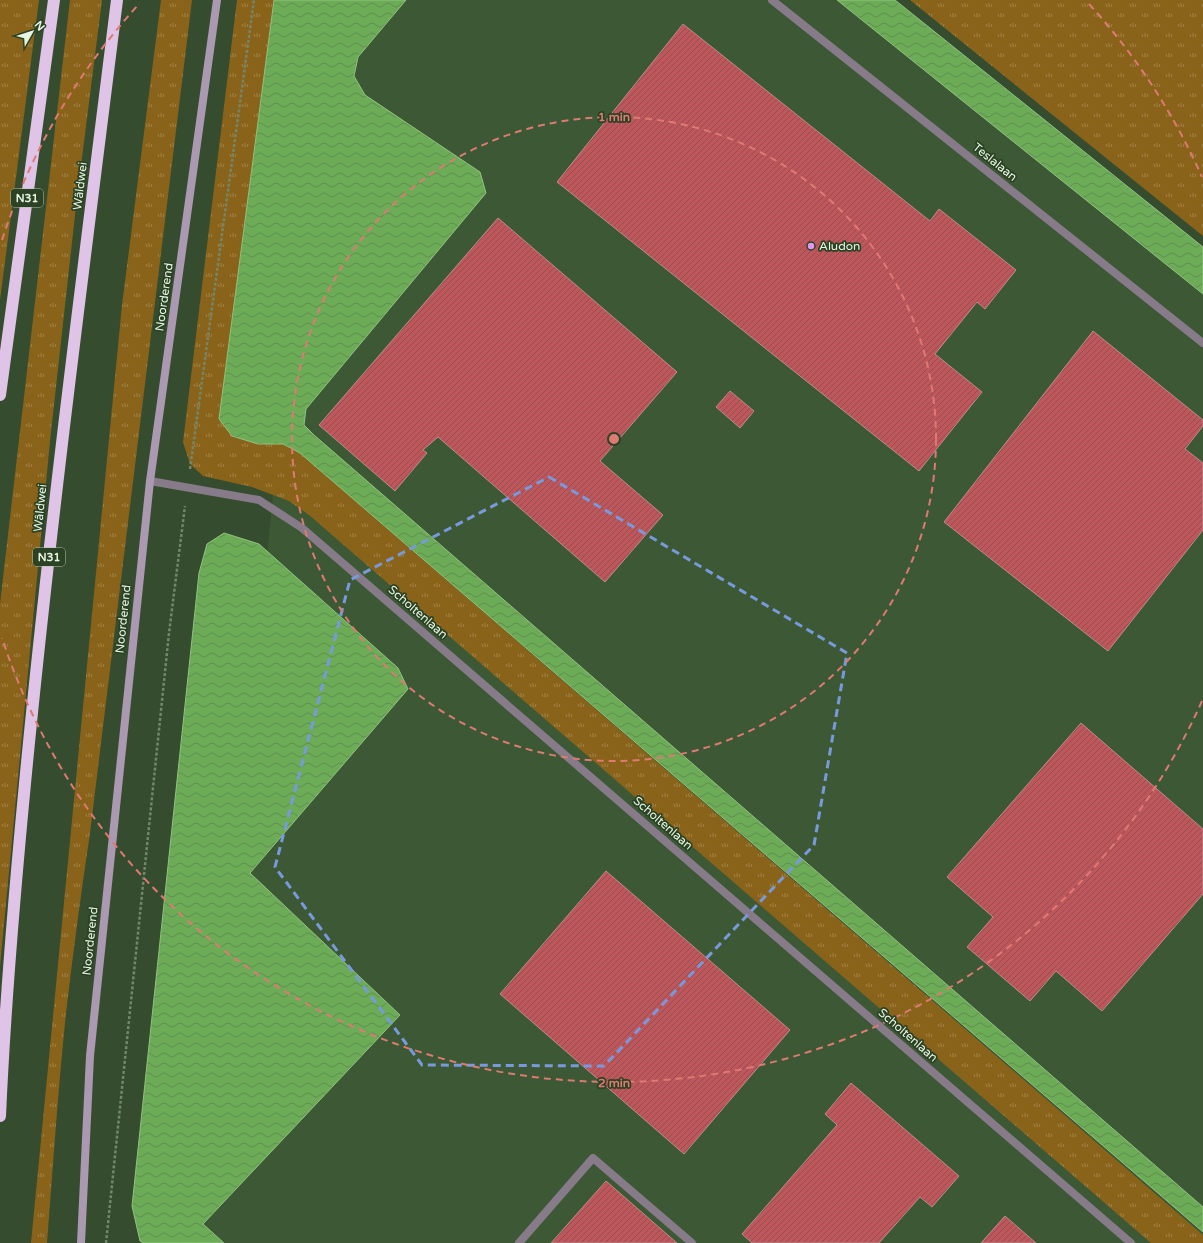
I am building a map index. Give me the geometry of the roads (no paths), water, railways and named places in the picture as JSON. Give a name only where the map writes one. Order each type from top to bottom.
[{"type":"highway","name":"N31","points":[[0,395],[54,0]]},
{"type":"highway","name":"Wâldwei","points":[[0,1116],[13,910],[36,668],[60,454],[117,0]]},
{"type":"street","name":"Noorderend","points":[[81,1243],[90,1056],[150,481],[217,0]]},
{"type":"street","name":"Teslalaan","points":[[772,0],[1203,343]]},
{"type":"street","name":"Scholtenlaan","points":[[150,481],[259,500],[302,528],[1131,1243]]},
{"type":"street","points":[[519,1243],[593,1158],[692,1243]]},
{"type":"water","points":[[274,0],[406,0],[358,57],[354,76],[365,95],[480,172],[486,193],[306,409],[304,425],[1203,1207],[1203,1232],[300,453],[283,444],[258,444],[232,436],[219,419]]},
{"type":"water","points":[[837,0],[895,0],[1203,247],[1203,294]]},
{"type":"water","points":[[224,533],[259,544],[398,668],[408,689],[250,873],[400,1015],[203,1224],[224,1243],[143,1243],[140,1241],[132,1206],[199,573],[207,544]]},
{"type":"place","name":"Aludon","points":[[811,246]]}]
